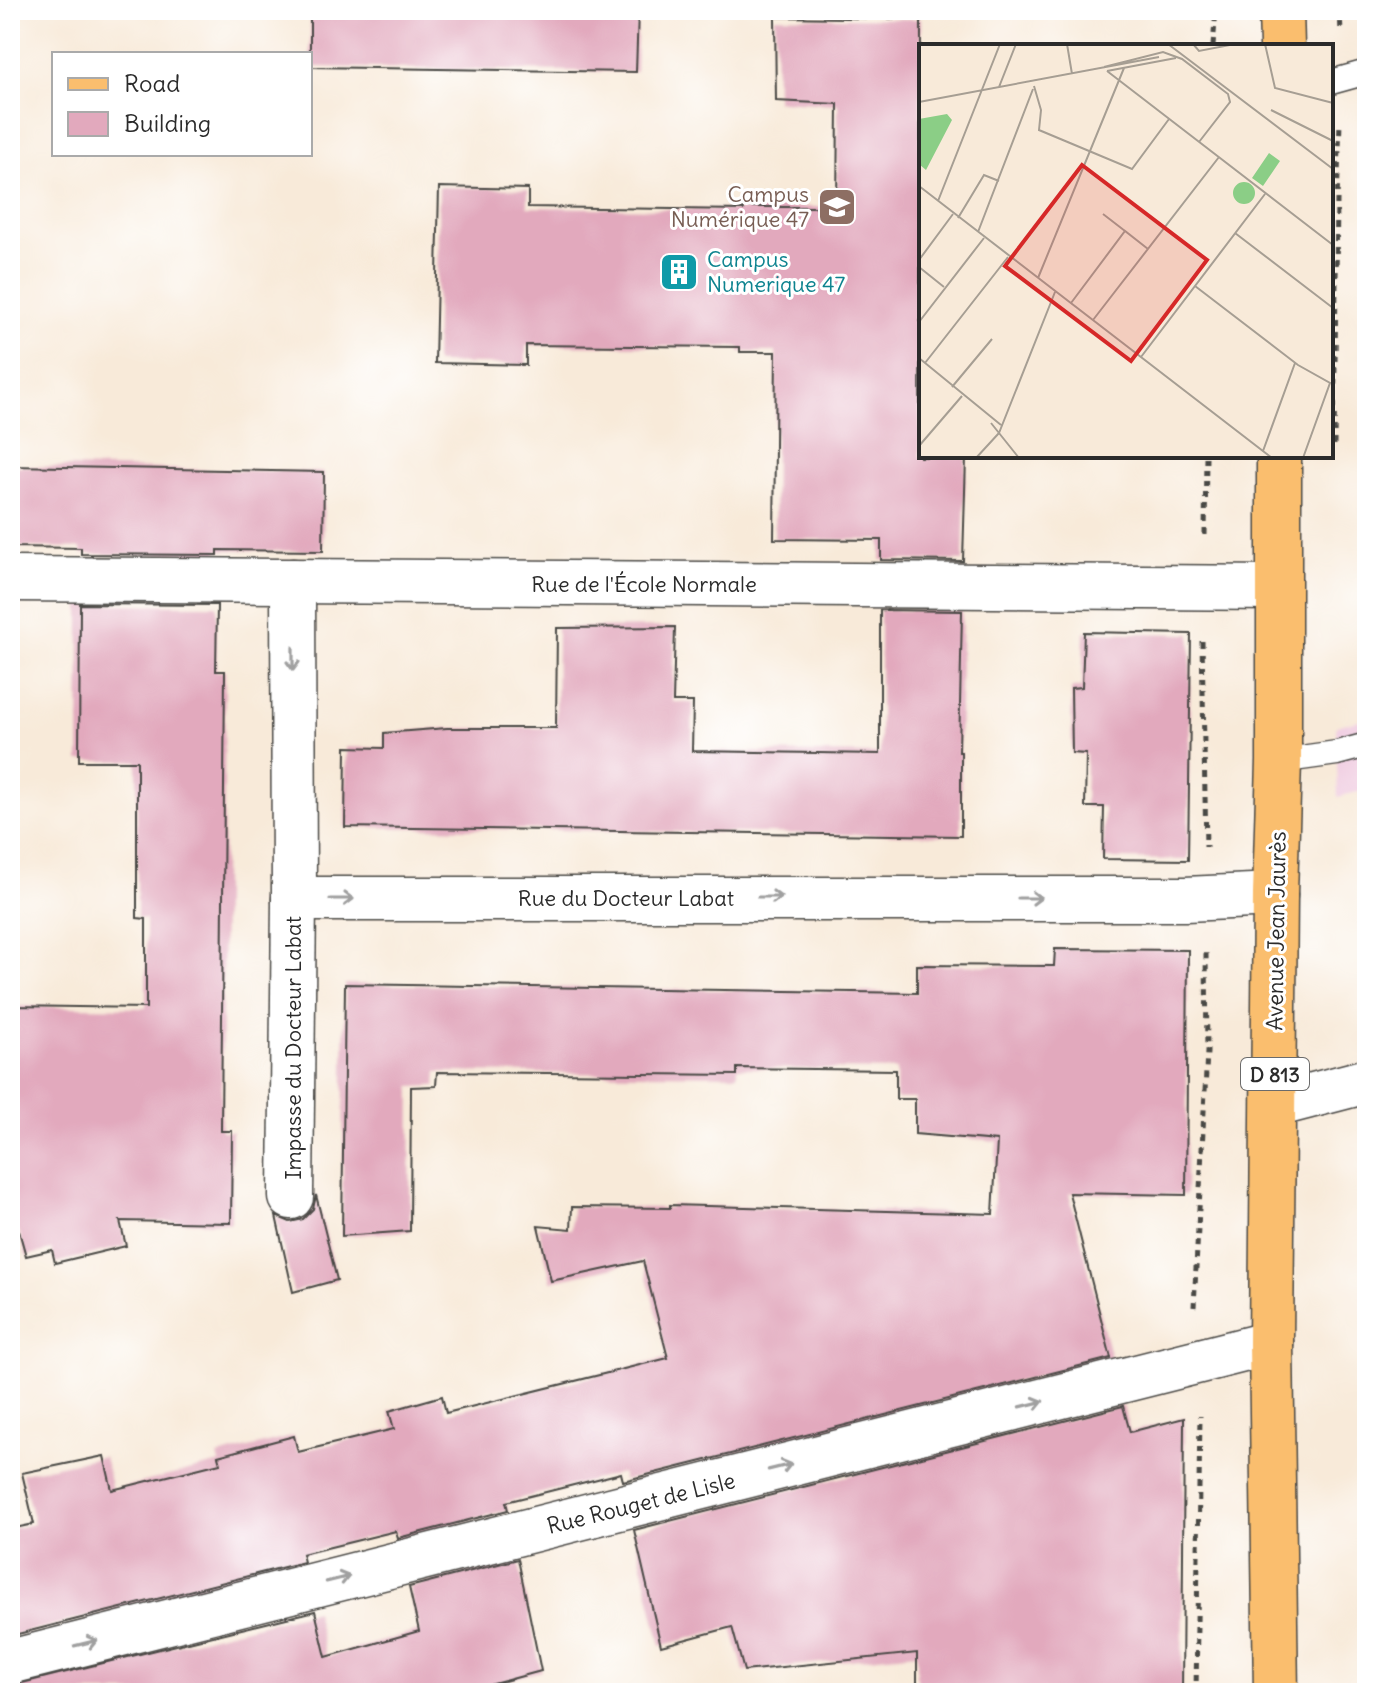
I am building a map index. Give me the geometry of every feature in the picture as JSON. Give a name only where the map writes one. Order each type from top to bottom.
[{"type":"main road","points":[[1281,10],[1282,44]]},
{"type":"main road","name":"Avenue Jean Jaurès","points":[[1276,1693],[1271,1343],[1279,761],[1279,458]]},
{"type":"street","name":"Rue de l'École Normale","points":[[10,579],[1278,588]]},
{"type":"street","points":[[293,581],[294,899]]},
{"type":"street","name":"Rue du Docteur Labat","points":[[294,899],[1275,895]]},
{"type":"street","name":"Impasse du Docteur Labat","points":[[291,1197],[294,899]]},
{"type":"street","points":[[1275,1105],[1367,1081]]},
{"type":"street","name":"Rue Rouget de Lisle","points":[[10,1662],[1271,1343]]},
{"type":"lane","points":[[1333,81],[1367,72]]},
{"type":"lane","points":[[1279,761],[1337,753],[1367,745]]},
{"type":"path","points":[[1213,44],[1216,10]]},
{"type":"path","points":[[1196,1693],[1201,1360],[1194,1314],[1207,1052],[1201,588],[1206,458]]},
{"type":"shaded area","points":[[1367,718],[1367,789],[1338,797],[1336,726]]},
{"type":"building","points":[[310,10],[638,10],[636,72],[312,67]]},
{"type":"building","name":"Campus Numerique 47","points":[[775,17],[921,19],[919,458],[966,458],[963,561],[881,560],[881,540],[774,539],[776,352],[740,352],[740,347],[526,345],[526,365],[435,363],[439,187],[528,189],[528,207],[744,210],[743,207],[837,207],[838,104],[776,101]]},
{"type":"building","points":[[10,466],[324,472],[323,551],[218,550],[218,555],[81,554],[81,548],[10,547]]},
{"type":"building","points":[[80,604],[217,605],[216,671],[225,671],[221,1131],[232,1131],[231,1223],[120,1221],[126,1246],[55,1263],[52,1250],[26,1256],[19,1231],[10,1233],[10,1006],[146,1008],[146,919],[137,918],[137,761],[79,761]]},
{"type":"building","points":[[880,610],[962,611],[961,836],[345,827],[346,747],[384,748],[384,733],[447,728],[556,728],[557,628],[675,627],[673,702],[693,702],[692,751],[880,754]]},
{"type":"building","points":[[1084,632],[1191,634],[1188,860],[1103,859],[1104,807],[1085,807],[1086,754],[1072,753],[1071,688],[1082,687]]},
{"type":"building","points":[[1055,949],[1188,950],[1186,1195],[1069,1193],[1111,1358],[623,1481],[621,1473],[506,1502],[508,1510],[398,1538],[396,1531],[302,1554],[304,1562],[10,1636],[10,1529],[34,1524],[22,1473],[104,1456],[112,1490],[220,1463],[218,1456],[294,1436],[298,1452],[394,1429],[389,1411],[442,1396],[446,1413],[668,1358],[643,1261],[551,1281],[538,1226],[571,1229],[572,1207],[670,1208],[670,1205],[993,1214],[997,1141],[915,1134],[915,1099],[896,1099],[896,1070],[737,1068],[737,1075],[437,1072],[436,1086],[411,1087],[410,1231],[342,1236],[345,984],[917,993],[917,965],[1054,966]]},
{"type":"building","points":[[316,1195],[337,1280],[293,1292],[276,1216],[290,1222],[303,1219],[313,1209]]},
{"type":"building","points":[[1123,1406],[1130,1432],[1184,1418],[1182,1693],[917,1693],[917,1653],[744,1671],[732,1627],[661,1646],[634,1530]]},
{"type":"building","points":[[518,1559],[541,1671],[460,1693],[10,1693],[10,1686],[315,1611],[326,1657],[419,1631],[409,1587]]},
{"type":"place","name":"Campus Numérique 47","points":[[837,207]]},
{"type":"place","name":"Campus Numerique 47","points":[[679,272]]}]
